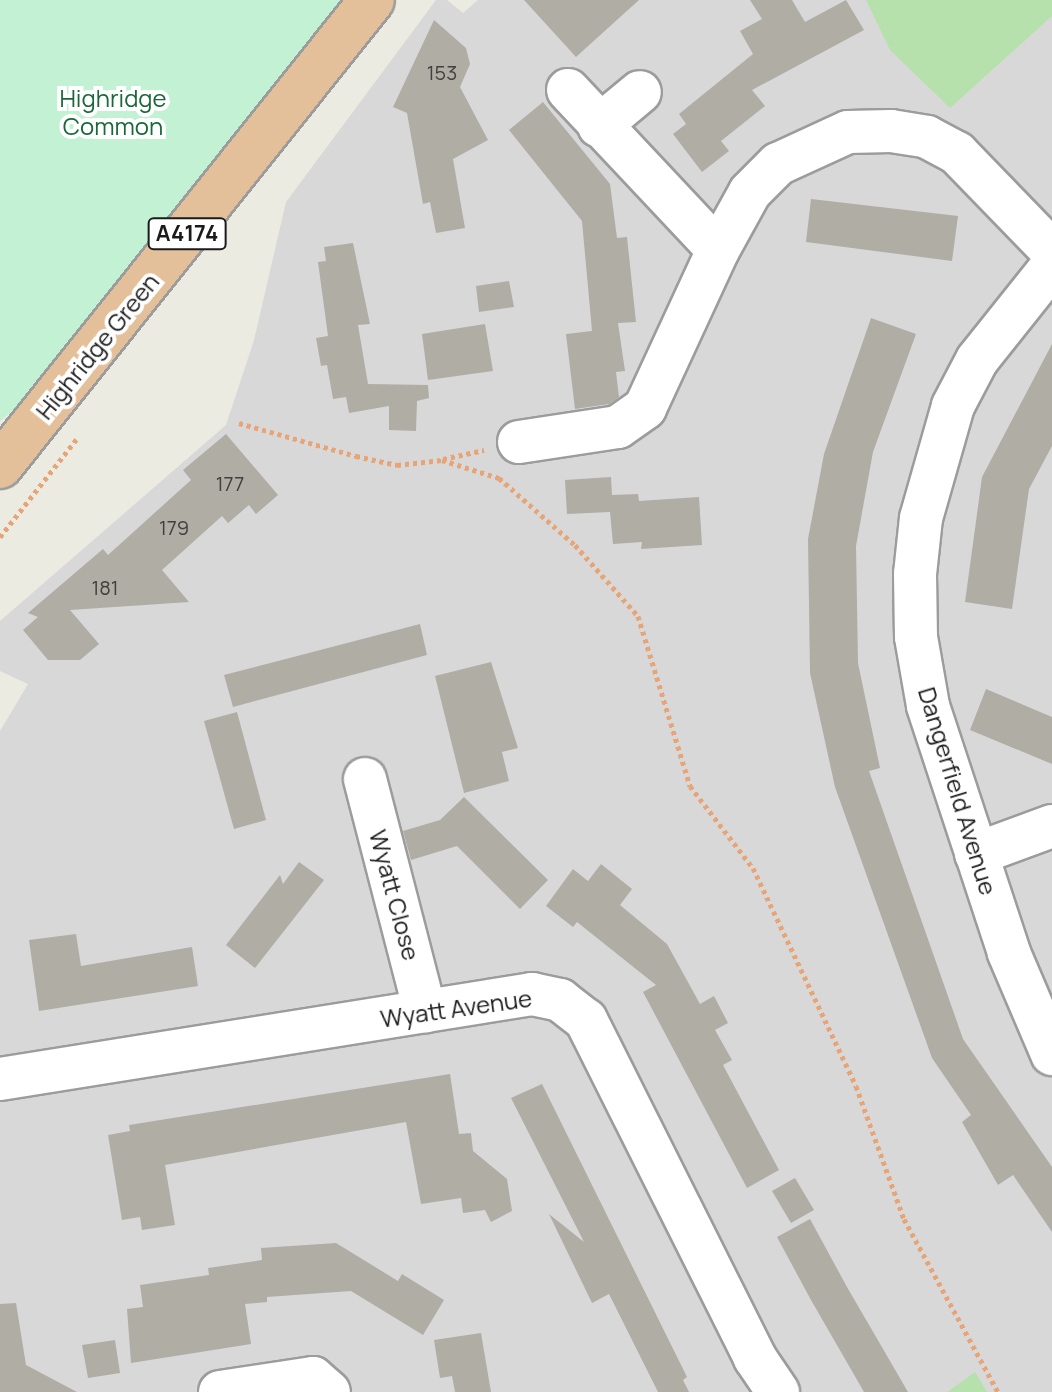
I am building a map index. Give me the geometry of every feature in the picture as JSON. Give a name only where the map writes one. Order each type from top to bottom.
[{"type":"highway","name":"Highridge Green","points":[[0,466],[372,0]]},
{"type":"street","points":[[568,90],[718,250]]},
{"type":"street","points":[[599,126],[640,92]]},
{"type":"street","points":[[519,442],[618,427],[645,408],[718,250],[750,192],[778,164],[848,132],[891,131],[927,137],[957,153],[1052,251]]},
{"type":"street","name":"Dangerfield Avenue","points":[[1052,266],[977,360],[953,406],[921,518],[915,574],[916,637],[928,706],[1031,1014],[1052,1054]]},
{"type":"street","name":"Wyatt Close","points":[[365,779],[425,1011]]},
{"type":"street","points":[[976,854],[1052,826]]},
{"type":"street","name":"Wyatt Avenue","points":[[0,1079],[532,994],[560,1000],[586,1020],[755,1358],[778,1392]]},
{"type":"street","points":[[220,1392],[313,1378],[329,1392]]},
{"type":"path","points":[[239,423],[397,465],[442,460],[499,478],[575,545],[638,616],[690,786],[753,868],[856,1086],[904,1219],[998,1392]]},
{"type":"shaded area","points":[[436,0],[447,0],[463,13],[478,0],[1052,0],[1052,1392],[0,1392],[0,731],[28,684],[0,671],[0,621],[226,425],[254,340],[286,202]]},
{"type":"green space","name":"Highridge Common","points":[[0,0],[344,0],[33,394],[0,421]]},
{"type":"green space","points":[[866,0],[1052,0],[1052,16],[950,108],[890,50]]},
{"type":"green space","points":[[975,1372],[987,1392],[947,1392]]},
{"type":"building","points":[[524,0],[639,0],[576,57]]},
{"type":"building","points":[[750,0],[792,0],[805,22],[846,0],[864,30],[752,90],[765,106],[721,141],[729,151],[702,172],[673,134],[686,124],[679,114],[753,54],[740,31],[762,19]]},
{"type":"building","points":[[434,20],[466,48],[470,64],[460,87],[488,140],[453,159],[465,228],[436,233],[430,202],[423,204],[407,113],[393,107]]},
{"type":"building","points":[[543,102],[610,184],[617,238],[627,237],[636,322],[618,323],[625,371],[616,372],[619,397],[609,404],[575,409],[566,334],[592,331],[582,221],[509,130]]},
{"type":"building","points":[[811,199],[958,216],[952,261],[806,242]]},
{"type":"building","points":[[353,243],[370,324],[358,325],[368,384],[428,385],[429,398],[417,401],[416,431],[389,430],[389,406],[349,413],[346,397],[333,399],[327,365],[321,366],[316,338],[328,336],[318,262],[326,261],[324,247]]},
{"type":"building","points":[[509,281],[514,307],[479,312],[476,286]]},
{"type":"building","points":[[871,318],[916,334],[873,452],[856,546],[858,663],[880,768],[869,771],[963,1039],[1052,1167],[1052,1232],[1013,1175],[998,1185],[962,1122],[971,1115],[932,1058],[835,787],[810,673],[808,539],[824,454]]},
{"type":"building","points":[[485,324],[493,371],[428,380],[422,334]]},
{"type":"building","points":[[1052,344],[1052,446],[1029,489],[1012,609],[965,602],[982,477]]},
{"type":"building","points":[[226,434],[278,495],[256,514],[249,505],[228,523],[222,516],[162,570],[189,602],[70,610],[99,644],[80,660],[48,660],[23,630],[38,617],[28,613],[103,549],[108,555],[191,480],[183,470]]},
{"type":"building","points":[[611,477],[612,495],[638,494],[639,501],[699,497],[702,545],[641,549],[642,542],[613,544],[610,512],[567,514],[565,480]]},
{"type":"building","points":[[420,624],[427,655],[233,707],[224,675]]},
{"type":"building","points":[[491,662],[518,748],[502,752],[509,781],[464,793],[435,676]]},
{"type":"building","points":[[986,689],[1052,717],[1052,764],[970,730]]},
{"type":"building","points":[[237,712],[266,820],[234,829],[204,721]]},
{"type":"building","points":[[464,797],[548,880],[520,909],[457,846],[411,860],[403,831],[440,820]]},
{"type":"building","points":[[299,862],[324,880],[255,968],[226,945],[280,875],[283,884]]},
{"type":"building","points":[[601,864],[632,889],[620,905],[667,944],[700,1004],[714,996],[728,1023],[715,1030],[732,1060],[723,1065],[779,1170],[747,1188],[643,992],[656,985],[577,922],[573,927],[546,906],[573,869],[588,881]]},
{"type":"building","points":[[76,934],[81,966],[192,947],[198,986],[39,1011],[29,940]]},
{"type":"building","points":[[450,1074],[459,1134],[471,1133],[473,1151],[507,1179],[512,1211],[491,1222],[485,1210],[463,1213],[461,1198],[421,1204],[406,1122],[165,1165],[175,1225],[142,1230],[140,1217],[122,1220],[108,1135],[130,1131],[129,1125]]},
{"type":"building","points":[[542,1084],[687,1377],[683,1380],[689,1392],[658,1392],[609,1294],[592,1303],[549,1214],[584,1242],[511,1098]]},
{"type":"building","points":[[795,1178],[814,1210],[791,1223],[772,1191]]},
{"type":"building","points":[[810,1219],[908,1392],[864,1392],[811,1300],[777,1237]]},
{"type":"building","points":[[336,1243],[398,1281],[402,1274],[444,1300],[423,1335],[351,1291],[267,1297],[267,1302],[245,1304],[251,1344],[131,1363],[127,1309],[143,1307],[140,1285],[209,1275],[208,1268],[262,1260],[261,1248]]},
{"type":"building","points":[[16,1303],[26,1365],[77,1392],[0,1392],[0,1304]]},
{"type":"building","points":[[481,1333],[491,1392],[455,1392],[452,1376],[440,1378],[434,1340]]},
{"type":"building","points":[[115,1340],[120,1373],[88,1378],[82,1345]]}]
